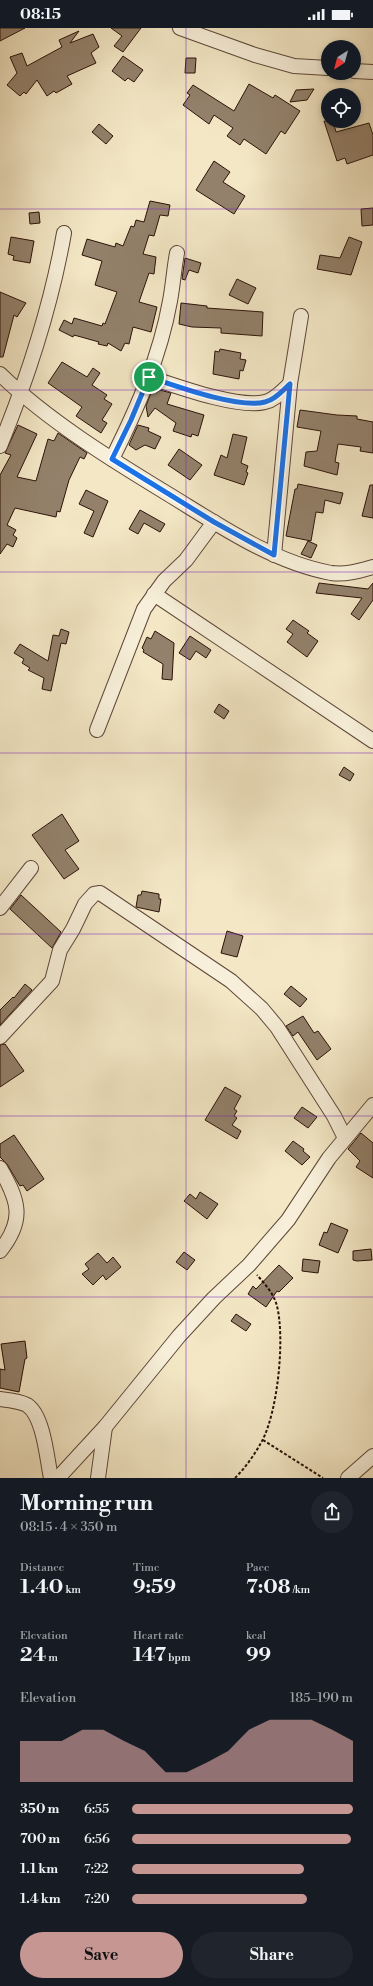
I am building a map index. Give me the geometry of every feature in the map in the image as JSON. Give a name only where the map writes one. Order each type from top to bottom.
[{"type":"street","points":[[180,28],[256,55],[294,66],[321,68]]},
{"type":"street","points":[[361,71],[373,72]]},
{"type":"street","points":[[0,446],[20,394],[45,320],[55,283],[64,233]]},
{"type":"street","points":[[112,459],[131,420],[159,348],[170,301],[177,253]]},
{"type":"street","points":[[274,555],[290,384],[301,316]]},
{"type":"street","points":[[0,374],[20,394],[112,459],[214,522],[274,555],[317,570],[333,573],[355,572],[373,567]]},
{"type":"street","points":[[149,377],[192,391],[249,404],[266,402],[275,398],[290,384]]},
{"type":"street","points":[[98,730],[144,609],[164,581],[186,560],[214,522]]},
{"type":"street","points":[[154,594],[373,741]]},
{"type":"street","points":[[0,908],[31,868]]},
{"type":"street","points":[[2,1032],[52,981],[60,950],[85,904],[90,897],[100,893],[225,977],[249,996],[277,1026],[334,1116],[345,1138]]},
{"type":"street","points":[[58,1478],[105,1426],[179,1336],[214,1298],[249,1265],[288,1220],[329,1158],[373,1105]]},
{"type":"street","points":[[0,1168],[9,1183],[17,1209],[16,1226],[9,1240],[0,1251]]},
{"type":"street","points":[[0,1399],[17,1401],[27,1405],[35,1413],[40,1423],[51,1478]]},
{"type":"street","points":[[98,1478],[105,1426]]},
{"type":"street","points":[[348,1478],[373,1456]]},
{"type":"path","points":[[235,1478],[244,1469],[263,1440],[275,1401],[280,1324],[276,1304],[268,1286],[249,1265]]},
{"type":"path","points":[[263,1440],[323,1478]]},
{"type":"building","points":[[0,28],[25,28],[0,41]]},
{"type":"building","points":[[111,28],[141,28],[123,52],[114,46],[122,36]]},
{"type":"building","points":[[79,31],[70,43],[93,34],[99,47],[91,53],[96,63],[67,76],[72,84],[56,93],[54,91],[47,96],[37,80],[26,94],[24,92],[20,96],[7,85],[17,73],[10,57],[22,53],[27,66],[62,47],[59,40]]},
{"type":"building","points":[[123,56],[143,70],[134,82],[128,78],[125,81],[112,71]]},
{"type":"building","points":[[186,58],[196,58],[195,73],[185,73]]},
{"type":"building","points":[[249,84],[273,98],[275,95],[300,111],[285,134],[281,131],[266,154],[244,139],[240,145],[227,136],[233,128],[214,115],[209,124],[183,105],[190,95],[187,93],[193,85],[234,111]]},
{"type":"building","points":[[314,89],[307,100],[290,102],[296,90]]},
{"type":"building","points":[[369,123],[373,135],[373,155],[347,164],[345,158],[337,161],[326,128],[335,128],[336,132],[351,128],[361,128],[361,125]]},
{"type":"building","points":[[99,124],[113,136],[106,144],[92,132]]},
{"type":"building","points":[[214,161],[230,172],[223,182],[245,196],[234,214],[196,190]]},
{"type":"building","points":[[150,201],[170,205],[168,216],[160,215],[154,236],[149,235],[143,254],[156,257],[154,274],[149,273],[139,302],[157,307],[151,332],[133,327],[129,344],[125,343],[121,351],[108,343],[107,346],[98,344],[99,342],[74,335],[73,337],[59,330],[64,320],[72,324],[74,318],[102,326],[103,323],[105,324],[117,292],[95,285],[102,261],[82,255],[87,239],[115,247],[116,243],[123,246],[131,226],[134,227],[136,220],[144,222]]},
{"type":"building","points":[[373,208],[373,225],[362,226],[361,209]]},
{"type":"building","points":[[39,212],[40,223],[30,224],[29,213]]},
{"type":"building","points":[[11,237],[34,241],[30,263],[13,260],[14,256],[8,254]]},
{"type":"building","points":[[349,237],[362,242],[351,275],[317,269],[320,255],[340,258]]},
{"type":"building","points":[[185,258],[201,263],[198,273],[189,270],[185,280],[182,279]]},
{"type":"building","points":[[237,279],[256,288],[248,304],[229,295]]},
{"type":"building","points":[[0,292],[26,303],[17,317],[14,315],[3,357],[0,357]]},
{"type":"building","points":[[181,303],[207,306],[207,308],[263,312],[262,336],[221,333],[221,328],[192,327],[179,324]]},
{"type":"building","points":[[220,349],[241,353],[240,359],[246,360],[243,371],[240,370],[239,379],[213,374],[215,351],[219,352]]},
{"type":"building","points":[[62,362],[87,377],[93,368],[100,373],[92,385],[107,395],[104,399],[112,404],[102,420],[107,423],[101,433],[76,416],[82,407],[48,383]]},
{"type":"building","points":[[152,390],[157,392],[160,390],[171,393],[167,404],[204,415],[198,436],[192,434],[191,437],[173,431],[176,423],[155,408],[148,417],[146,406]]},
{"type":"building","points":[[300,410],[357,416],[357,419],[373,422],[373,453],[360,451],[361,447],[338,444],[335,462],[339,463],[337,475],[304,466],[306,452],[317,451],[321,431],[297,427]]},
{"type":"building","points":[[18,425],[37,434],[17,477],[36,481],[48,439],[54,441],[58,433],[87,453],[84,459],[80,457],[69,480],[60,512],[57,511],[56,517],[15,508],[7,525],[16,530],[13,535],[17,538],[13,547],[7,544],[0,554],[0,475],[11,455],[5,453]]},
{"type":"building","points":[[138,425],[149,428],[148,431],[161,437],[155,449],[145,445],[136,450],[129,445]]},
{"type":"building","points":[[233,434],[247,437],[241,463],[248,466],[246,472],[248,473],[244,485],[214,475],[221,455],[227,458]]},
{"type":"building","points":[[179,449],[202,465],[190,480],[168,465]]},
{"type":"building","points":[[298,484],[343,493],[340,504],[325,500],[323,513],[316,512],[311,541],[286,536],[295,489],[297,489]]},
{"type":"building","points":[[370,485],[373,485],[373,518],[362,516]]},
{"type":"building","points":[[86,490],[108,501],[93,537],[84,533],[94,511],[79,504]]},
{"type":"building","points":[[140,510],[165,524],[160,532],[144,523],[138,534],[129,529]]},
{"type":"building","points":[[308,541],[317,545],[311,558],[301,554]]},
{"type":"building","points":[[319,583],[368,589],[373,583],[373,600],[359,620],[351,614],[362,598],[316,593]]},
{"type":"building","points":[[293,620],[309,631],[307,633],[318,641],[307,657],[287,642],[293,634],[286,629]]},
{"type":"building","points":[[61,629],[69,632],[66,644],[61,643],[51,691],[42,689],[44,678],[28,670],[30,668],[22,663],[24,659],[14,653],[20,644],[48,661],[53,635],[59,636]]},
{"type":"building","points":[[155,631],[174,643],[172,680],[162,679],[163,664],[143,652],[144,650],[142,648],[147,637],[151,639]]},
{"type":"building","points":[[190,636],[211,650],[206,658],[196,651],[190,660],[179,653]]},
{"type":"building","points":[[219,704],[229,711],[224,719],[214,712]]},
{"type":"building","points":[[344,767],[354,774],[350,781],[339,775]]},
{"type":"building","points":[[62,814],[79,841],[65,850],[79,869],[64,879],[32,835]]},
{"type":"building","points":[[142,891],[159,894],[159,899],[161,899],[159,912],[136,907],[138,895],[141,895]]},
{"type":"building","points":[[21,895],[61,932],[52,948],[10,909]]},
{"type":"building","points":[[227,931],[243,936],[237,957],[221,953]]},
{"type":"building","points":[[25,984],[32,990],[0,1025],[0,1010],[13,997],[14,998]]},
{"type":"building","points":[[291,986],[307,999],[300,1007],[284,994]]},
{"type":"building","points":[[303,1016],[314,1033],[318,1031],[331,1049],[317,1060],[298,1032],[293,1036],[286,1026]]},
{"type":"building","points":[[5,1044],[24,1071],[0,1087],[0,1045]]},
{"type":"building","points":[[225,1087],[241,1096],[234,1109],[237,1111],[234,1116],[237,1118],[232,1125],[241,1131],[237,1139],[205,1120]]},
{"type":"building","points":[[302,1107],[317,1117],[308,1128],[294,1118]]},
{"type":"building","points":[[361,1133],[373,1143],[373,1178],[356,1167],[360,1161],[348,1149]]},
{"type":"building","points":[[14,1135],[44,1179],[27,1191],[23,1185],[20,1186],[7,1164],[0,1157],[0,1144]]},
{"type":"building","points":[[293,1141],[304,1149],[303,1151],[310,1157],[302,1165],[285,1151]]},
{"type":"building","points":[[200,1192],[218,1204],[207,1219],[184,1201],[190,1194],[196,1199]]},
{"type":"building","points":[[331,1223],[348,1230],[338,1253],[319,1245],[324,1232],[327,1233]]},
{"type":"building","points":[[371,1249],[372,1260],[353,1260],[353,1251]]},
{"type":"building","points":[[184,1252],[195,1260],[187,1270],[176,1262]]},
{"type":"building","points":[[98,1253],[107,1263],[113,1257],[121,1267],[106,1280],[103,1275],[93,1285],[82,1274],[89,1269],[85,1264]]},
{"type":"building","points":[[303,1259],[320,1261],[318,1273],[302,1271]]},
{"type":"building","points":[[279,1265],[293,1278],[279,1292],[277,1291],[266,1307],[248,1294],[253,1286],[256,1289]]},
{"type":"building","points":[[236,1314],[251,1324],[246,1331],[231,1321]]},
{"type":"building","points":[[25,1341],[27,1358],[25,1359],[19,1392],[0,1388],[0,1369],[5,1370],[1,1344]]},
{"type":"route","points":[[149,377],[192,391],[249,404],[266,402],[275,398],[290,384],[274,555],[214,522],[112,459],[131,420],[149,377]]}]
